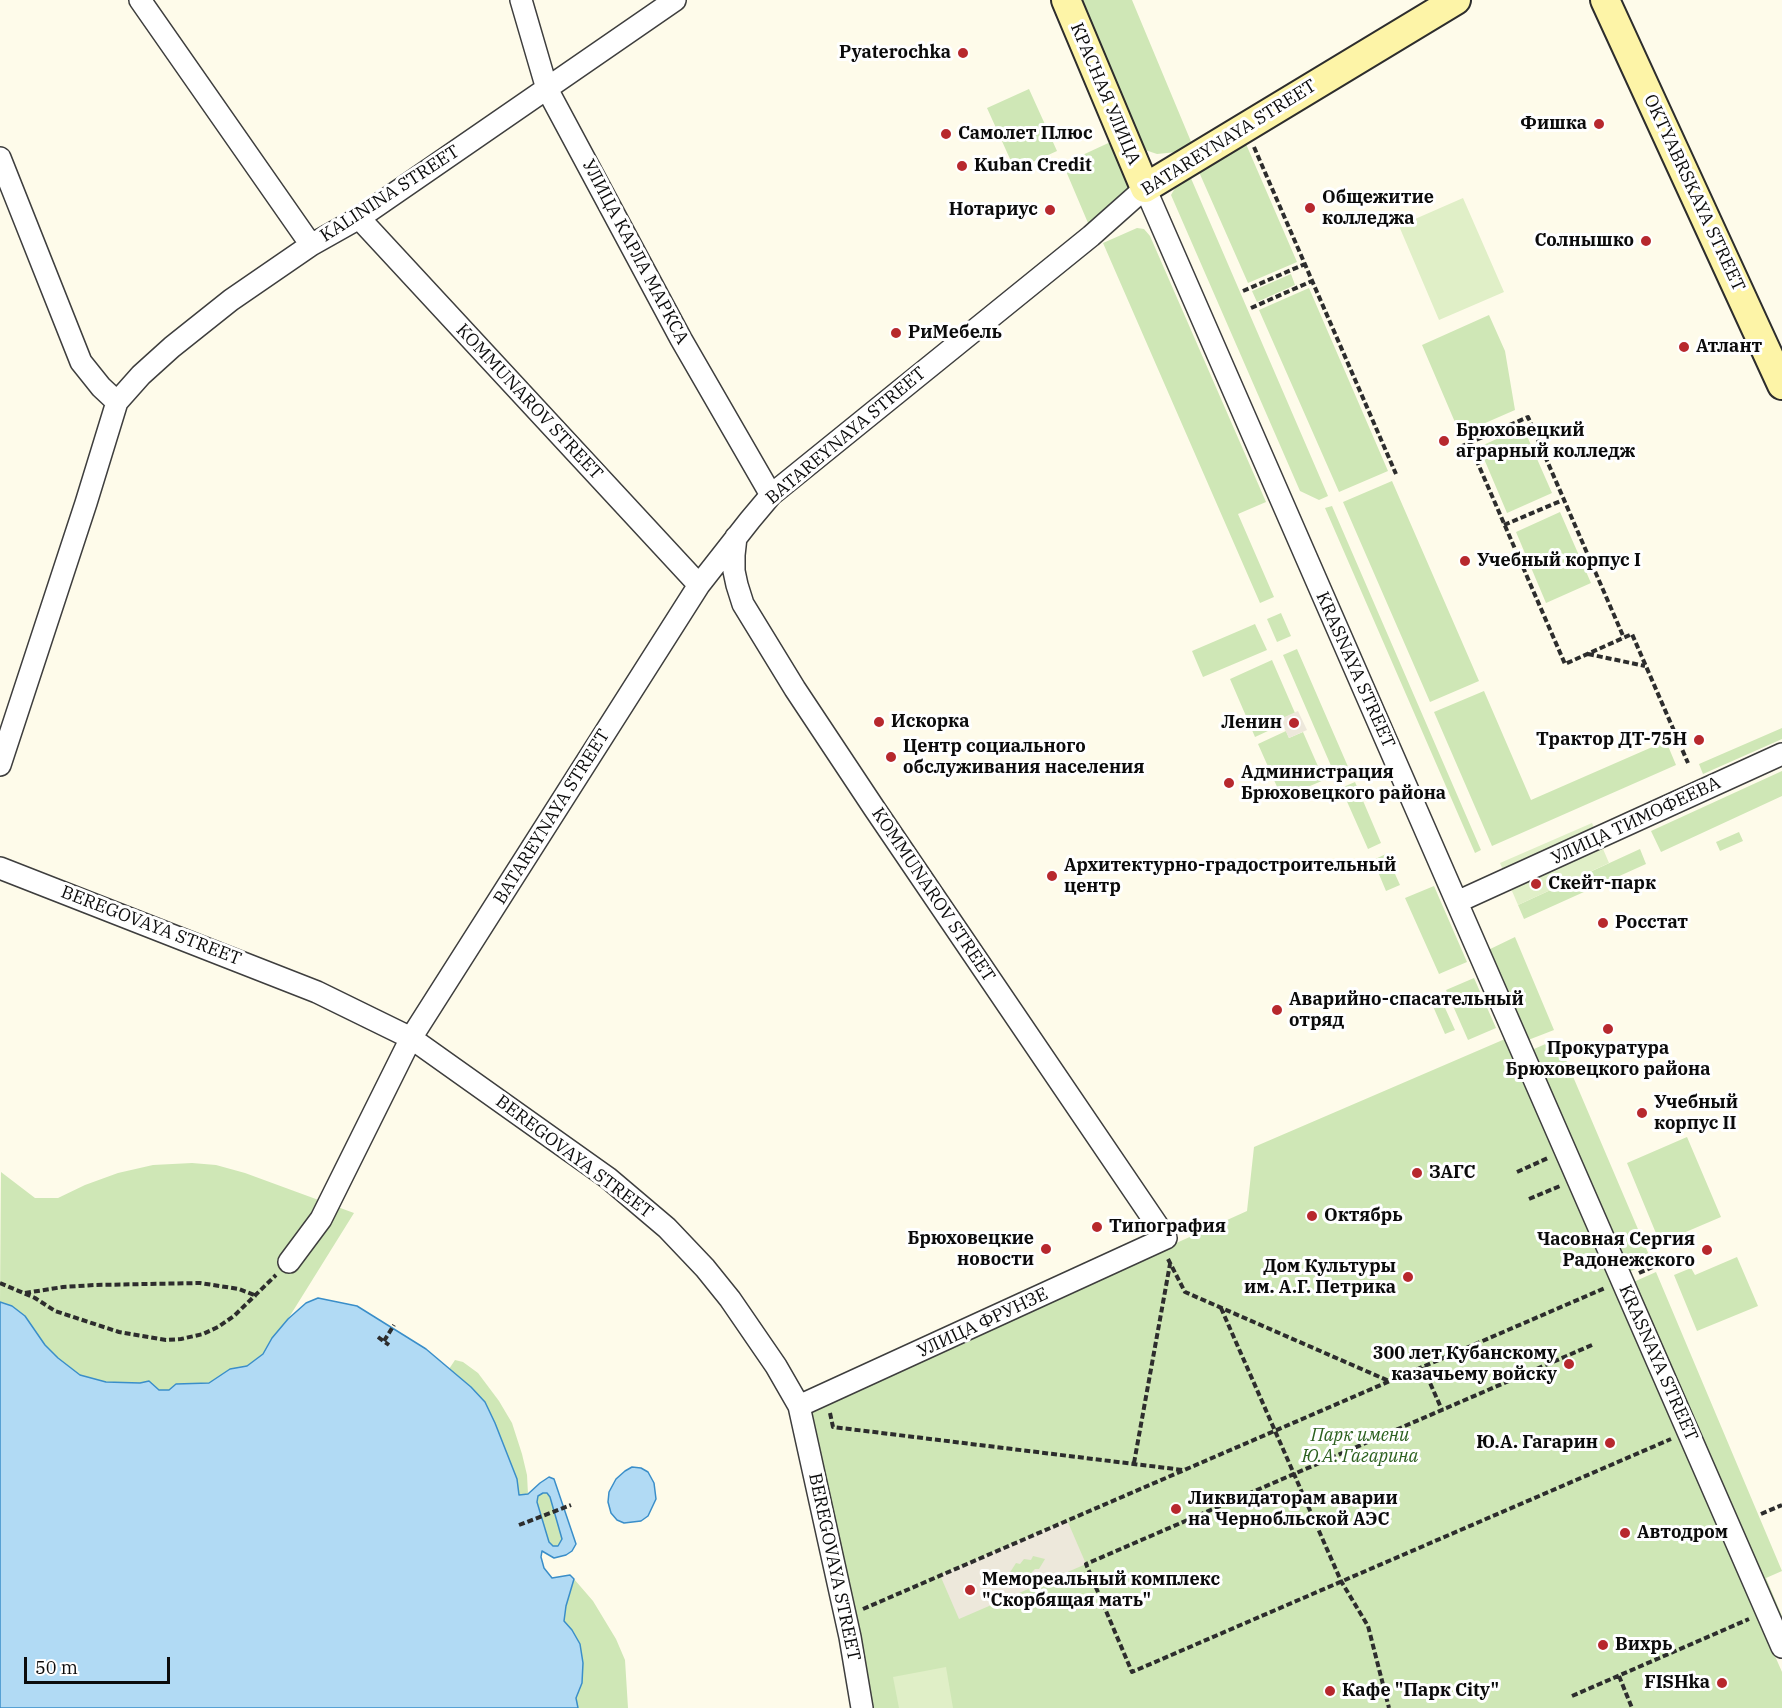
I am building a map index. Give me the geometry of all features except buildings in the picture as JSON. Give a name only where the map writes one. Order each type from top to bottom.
[{"type":"street","points":[[140,0],[311,245]]},
{"type":"street","name":"УЛИЦА КАРЛА МАРКСА","points":[[521,0],[548,89],[681,339],[771,495]]},
{"type":"street","name":"KALININA STREET","points":[[117,402],[141,375],[172,347],[231,300],[311,245],[359,218],[675,0]]},
{"type":"street","name":"КРАСНАЯ УЛИЦА","points":[[1066,0],[1145,188]]},
{"type":"street","name":"BATAREYNAYA STREET","points":[[289,1262],[321,1219],[411,1038],[699,585],[771,495],[1082,244],[1145,188],[1456,0]]},
{"type":"street","name":"OKTYABRSKAYA STREET","points":[[1605,0],[1782,385]]},
{"type":"street","points":[[0,158],[81,362],[101,387],[117,402],[0,765]]},
{"type":"street","name":"KRASNAYA STREET","points":[[1145,188],[1782,1647]]},
{"type":"street","name":"KOMMUNAROV STREET","points":[[359,218],[699,585]]},
{"type":"street","name":"KOMMUNAROV STREET","points":[[736,537],[734,555],[737,585],[743,604],[795,689],[873,808],[1163,1240]]},
{"type":"street","name":"УЛИЦА ТИМОФЕЕВА","points":[[1457,902],[1782,754]]},
{"type":"street","name":"BEREGOVAYA STREET","points":[[0,868],[317,992],[411,1038],[608,1178],[667,1228],[730,1299],[776,1366],[799,1406],[846,1616],[862,1708]]},
{"type":"street","name":"УЛИЦА ФРУНЗЕ","points":[[799,1406],[1163,1240]]},
{"type":"path","points":[[1250,137],[1396,474]]},
{"type":"path","points":[[1243,291],[1305,264]]},
{"type":"path","points":[[1251,308],[1312,281]]},
{"type":"path","points":[[1460,447],[1528,417],[1624,638]]},
{"type":"path","points":[[1468,443],[1565,664],[1632,634],[1688,763]]},
{"type":"path","points":[[1504,525],[1563,500]]},
{"type":"path","points":[[1588,654],[1646,666]]},
{"type":"path","points":[[1516,1172],[1565,1150]]},
{"type":"path","points":[[1529,1199],[1577,1178]]},
{"type":"path","points":[[1163,1240],[1170,1264],[1185,1292],[1389,1381]]},
{"type":"path","points":[[0,1283],[24,1293],[55,1311],[80,1320],[119,1332],[166,1340],[181,1339],[218,1328],[257,1296],[289,1262]]},
{"type":"path","points":[[1134,1464],[1170,1264]]},
{"type":"path","points":[[846,1616],[1657,1265]]},
{"type":"path","points":[[24,1293],[95,1285],[200,1283],[239,1289],[257,1296]]},
{"type":"path","points":[[1221,1308],[1341,1581],[1368,1626],[1389,1708]]},
{"type":"path","points":[[384,1341],[394,1325]]},
{"type":"path","points":[[378,1337],[389,1345]]},
{"type":"path","points":[[1592,1345],[1086,1564],[1132,1671],[1688,1431]]},
{"type":"path","points":[[1423,1366],[1442,1410]]},
{"type":"path","points":[[833,1427],[1184,1470]]},
{"type":"path","points":[[519,1526],[571,1505]]},
{"type":"path","points":[[1761,1514],[1782,1505]]},
{"type":"path","points":[[1572,1696],[1767,1612]]},
{"type":"path","points":[[1619,1676],[1632,1708]]},
{"type":"green space","points":[[1075,0],[1132,0],[1192,144],[1177,152],[1157,154],[1135,144]]},
{"type":"green space","points":[[1029,89],[1057,151],[1015,170],[987,108]]},
{"type":"green space","points":[[1117,139],[1134,181],[1128,194],[1088,223],[1063,164]]},
{"type":"green space","points":[[1246,144],[1297,262],[1248,283],[1199,172]]},
{"type":"green space","points":[[1190,176],[1328,496],[1319,500],[1300,491],[1171,195],[1178,183]]},
{"type":"green space","points":[[1463,198],[1504,292],[1439,320],[1399,226]]},
{"type":"green space","points":[[1137,228],[1144,229],[1150,236],[1266,502],[1238,514],[1274,597],[1260,603],[1103,243]]},
{"type":"green space","points":[[1291,274],[1295,285],[1257,302],[1252,291]]},
{"type":"green space","points":[[1309,288],[1388,471],[1339,492],[1259,310]]},
{"type":"green space","points":[[1489,315],[1505,351],[1515,410],[1460,434],[1422,345]]},
{"type":"green space","points":[[1523,427],[1552,493],[1507,513],[1479,447]]},
{"type":"green space","points":[[1392,481],[1479,681],[1430,702],[1343,502]]},
{"type":"green space","points":[[1332,506],[1481,850],[1475,853],[1325,508]]},
{"type":"green space","points":[[1560,512],[1591,583],[1546,603],[1516,532]]},
{"type":"green space","points":[[1281,613],[1291,636],[1277,642],[1267,619]]},
{"type":"green space","points":[[1255,624],[1267,650],[1203,677],[1192,651]]},
{"type":"green space","points":[[1297,649],[1349,769],[1335,775],[1283,655]]},
{"type":"green space","points":[[1272,660],[1295,713],[1281,719],[1283,724],[1255,737],[1230,679]]},
{"type":"green space","points":[[1484,691],[1531,800],[1666,741],[1676,765],[1492,846],[1434,712]]},
{"type":"green space","points":[[1782,728],[1782,739],[1703,774],[1699,764]]},
{"type":"green space","points":[[1286,731],[1289,738],[1303,732],[1324,780],[1282,798],[1258,744]]},
{"type":"green space","points":[[1782,771],[1782,796],[1661,852],[1651,831]]},
{"type":"green space","points":[[1355,782],[1381,843],[1368,849],[1341,788]]},
{"type":"green space","name":"Скейт-парк","points":[[1592,823],[1609,863],[1518,905],[1500,863]]},
{"type":"green space","points":[[1739,832],[1743,841],[1720,851],[1716,842]]},
{"type":"green space","points":[[1640,849],[1646,864],[1524,919],[1518,905]]},
{"type":"green space","points":[[1386,854],[1400,885],[1386,891],[1373,860]]},
{"type":"green space","points":[[1434,886],[1467,962],[1439,974],[1405,898]]},
{"type":"green space","points":[[1515,937],[1554,1030],[1523,1042],[1484,952]]},
{"type":"green space","points":[[1474,978],[1496,1028],[1468,1040],[1446,990]]},
{"type":"green space","points":[[1441,999],[1455,1030],[1445,1034],[1432,1004]]},
{"type":"green space","name":"Парк имени Ю.А. Гагарина","points":[[1505,1039],[1782,1672],[1782,1708],[867,1708],[810,1409],[1247,1211],[1254,1147]]},
{"type":"green space","points":[[1557,1039],[1652,1262],[1624,1274],[1527,1052]]},
{"type":"green space","points":[[1687,1137],[1721,1217],[1660,1243],[1627,1163]]},
{"type":"green space","points":[[192,1163],[216,1165],[245,1173],[354,1213],[288,1319],[272,1338],[263,1354],[247,1366],[230,1369],[209,1383],[191,1383],[169,1390],[159,1390],[149,1381],[106,1382],[80,1375],[45,1345],[25,1316],[12,1306],[0,1302],[1,1172],[35,1198],[58,1198],[118,1173],[153,1165]]},
{"type":"green space","points":[[1737,1257],[1758,1306],[1697,1331],[1674,1275],[1691,1268],[1695,1275]]},
{"type":"green space","points":[[1656,1272],[1782,1571],[1766,1578],[1782,1616],[1782,1635],[1629,1284]]},
{"type":"green space","points":[[455,1360],[463,1362],[478,1373],[512,1423],[527,1475],[528,1494],[518,1495],[517,1479],[495,1423],[449,1369]]},
{"type":"green space","points":[[547,1493],[550,1497],[562,1539],[558,1546],[553,1546],[549,1542],[537,1502],[538,1496]]},
{"type":"green space","points":[[574,1579],[593,1601],[616,1639],[625,1660],[628,1708],[578,1708],[576,1698],[582,1683],[583,1663],[580,1644],[564,1621]]},
{"type":"green space","points":[[946,1667],[953,1708],[899,1708],[893,1677]]},
{"type":"shaded area","points":[[1298,711],[1307,730],[1289,738],[1280,719]]},
{"type":"shaded area","points":[[1067,1520],[1086,1564],[959,1619],[940,1575]],"holes":[[[1033,1556],[1045,1559],[1039,1569],[1035,1569],[1030,1574],[1023,1574],[1021,1577],[1009,1574],[1016,1563],[1020,1564],[1024,1559],[1031,1560]]]},
{"type":"water","points":[[318,1298],[357,1306],[426,1349],[471,1387],[485,1402],[495,1423],[517,1479],[519,1495],[528,1494],[549,1477],[554,1479],[576,1544],[566,1555],[554,1558],[542,1551],[541,1557],[544,1568],[552,1578],[570,1575],[574,1579],[564,1621],[580,1644],[583,1663],[582,1683],[576,1698],[578,1708],[0,1708],[0,1302],[12,1306],[25,1316],[45,1345],[80,1375],[106,1382],[149,1381],[159,1390],[169,1390],[176,1384],[209,1383],[230,1369],[247,1366],[263,1354],[272,1338],[288,1319],[306,1303]],"holes":[[[547,1493],[562,1539],[558,1546],[553,1546],[549,1542],[537,1502],[538,1496]]]},
{"type":"water","points":[[632,1467],[648,1472],[654,1483],[656,1499],[648,1516],[641,1521],[624,1523],[617,1520],[611,1513],[608,1502],[609,1492],[616,1479]]},
{"type":"place","name":"Pyaterochka","points":[[963,53]]},
{"type":"place","name":"Фишка","points":[[1599,124]]},
{"type":"place","name":"Самолет Плюс","points":[[946,134]]},
{"type":"place","name":"Kuban Credit","points":[[962,166]]},
{"type":"place","name":"Общежитие колледжа","points":[[1310,208]]},
{"type":"place","name":"Нотариус","points":[[1050,210]]},
{"type":"place","name":"Солнышко","points":[[1646,241]]},
{"type":"place","name":"РиМебель","points":[[896,333]]},
{"type":"place","name":"Атлант","points":[[1684,347]]},
{"type":"place","name":"Брюховецкий аграрный колледж","points":[[1444,441]]},
{"type":"place","name":"Учебный корпус I","points":[[1465,561]]},
{"type":"place","name":"Искорка","points":[[879,722]]},
{"type":"place","name":"Ленин","points":[[1294,723]]},
{"type":"place","name":"Трактор ДТ-75Н","points":[[1699,740]]},
{"type":"place","name":"Центр социального обслуживания населения","points":[[891,757]]},
{"type":"place","name":"Администрация Брюховецкого района","points":[[1229,783]]},
{"type":"place","name":"Архитектурно-градостроительный центр","points":[[1052,876]]},
{"type":"place","name":"Скейт-парк","points":[[1536,884]]},
{"type":"place","name":"Росстат","points":[[1603,923]]},
{"type":"place","name":"Аварийно-спасательный отряд","points":[[1277,1010]]},
{"type":"place","name":"Прокуратура Брюховецкого района","points":[[1608,1029]]},
{"type":"place","name":"Учебный корпус II","points":[[1642,1113]]},
{"type":"place","name":"ЗАГС","points":[[1417,1173]]},
{"type":"place","name":"Октябрь","points":[[1312,1216]]},
{"type":"place","name":"Типография","points":[[1097,1227]]},
{"type":"place","name":"Брюховецкие новости","points":[[1046,1249]]},
{"type":"place","name":"Часовная Сергия Радонежского","points":[[1707,1250]]},
{"type":"place","name":"Дом Культуры им. А.Г. Петрика","points":[[1408,1277]]},
{"type":"place","name":"300 лет Кубанскому казачьему войску","points":[[1569,1364]]},
{"type":"place","name":"Ю.А. Гагарин","points":[[1610,1443]]},
{"type":"place","name":"Ликвидаторам аварии на Чернобльской АЭС","points":[[1176,1509]]},
{"type":"place","name":"Автодром","points":[[1625,1533]]},
{"type":"place","name":"Мемореальный комплекс \"Cкорбящая мать\"","points":[[970,1590]]},
{"type":"place","name":"Вихрь","points":[[1603,1645]]},
{"type":"place","name":"FISHka","points":[[1722,1683]]},
{"type":"place","name":"Кафе \"Парк City\"","points":[[1330,1691]]}]
